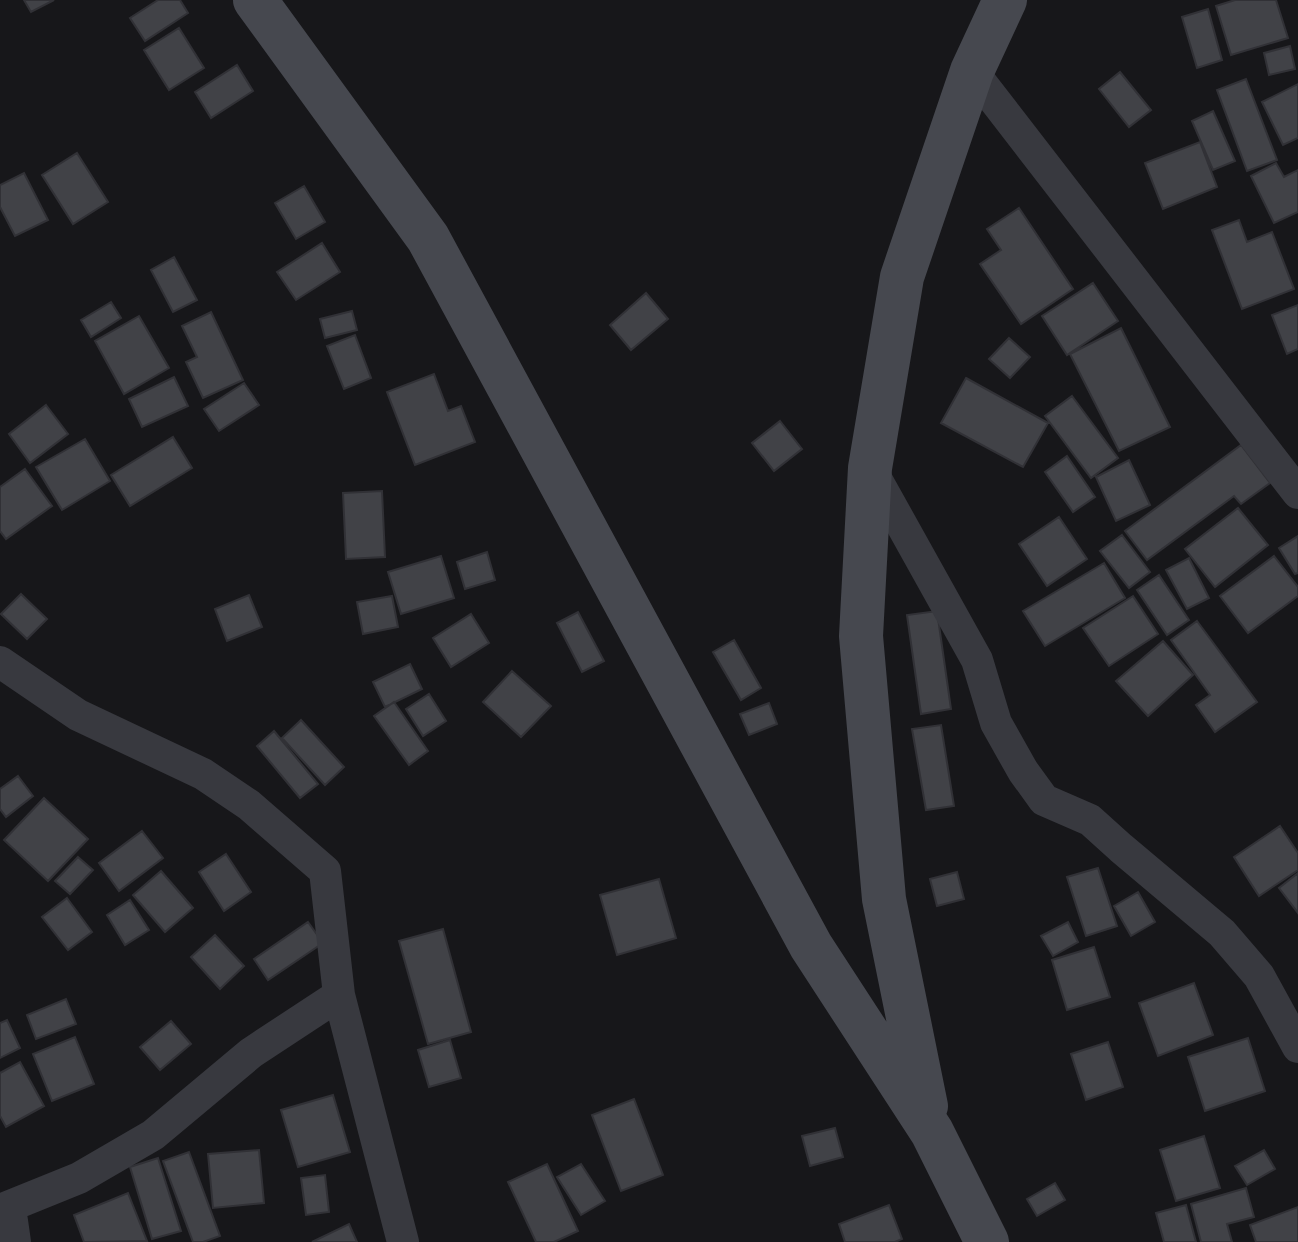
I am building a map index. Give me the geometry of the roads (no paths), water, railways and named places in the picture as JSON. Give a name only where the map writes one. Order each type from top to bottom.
[{"type":"main road","points":[[255,0],[428,238],[811,946],[932,1132],[987,1242]]},
{"type":"main road","points":[[932,1132],[884,899],[861,636],[870,468],[902,277],[972,71],[999,4]]},
{"type":"street","points":[[972,71],[1298,493]]},
{"type":"street","points":[[870,468],[977,660],[996,723],[1023,771],[1044,800],[1090,820],[1222,933],[1259,976],[1298,1047]]},
{"type":"street","points":[[0,662],[78,715],[203,774],[249,805],[325,871],[339,995],[403,1242]]},
{"type":"street","points":[[15,1242],[5,1208],[79,1178],[153,1135],[251,1053],[339,995]]}]
